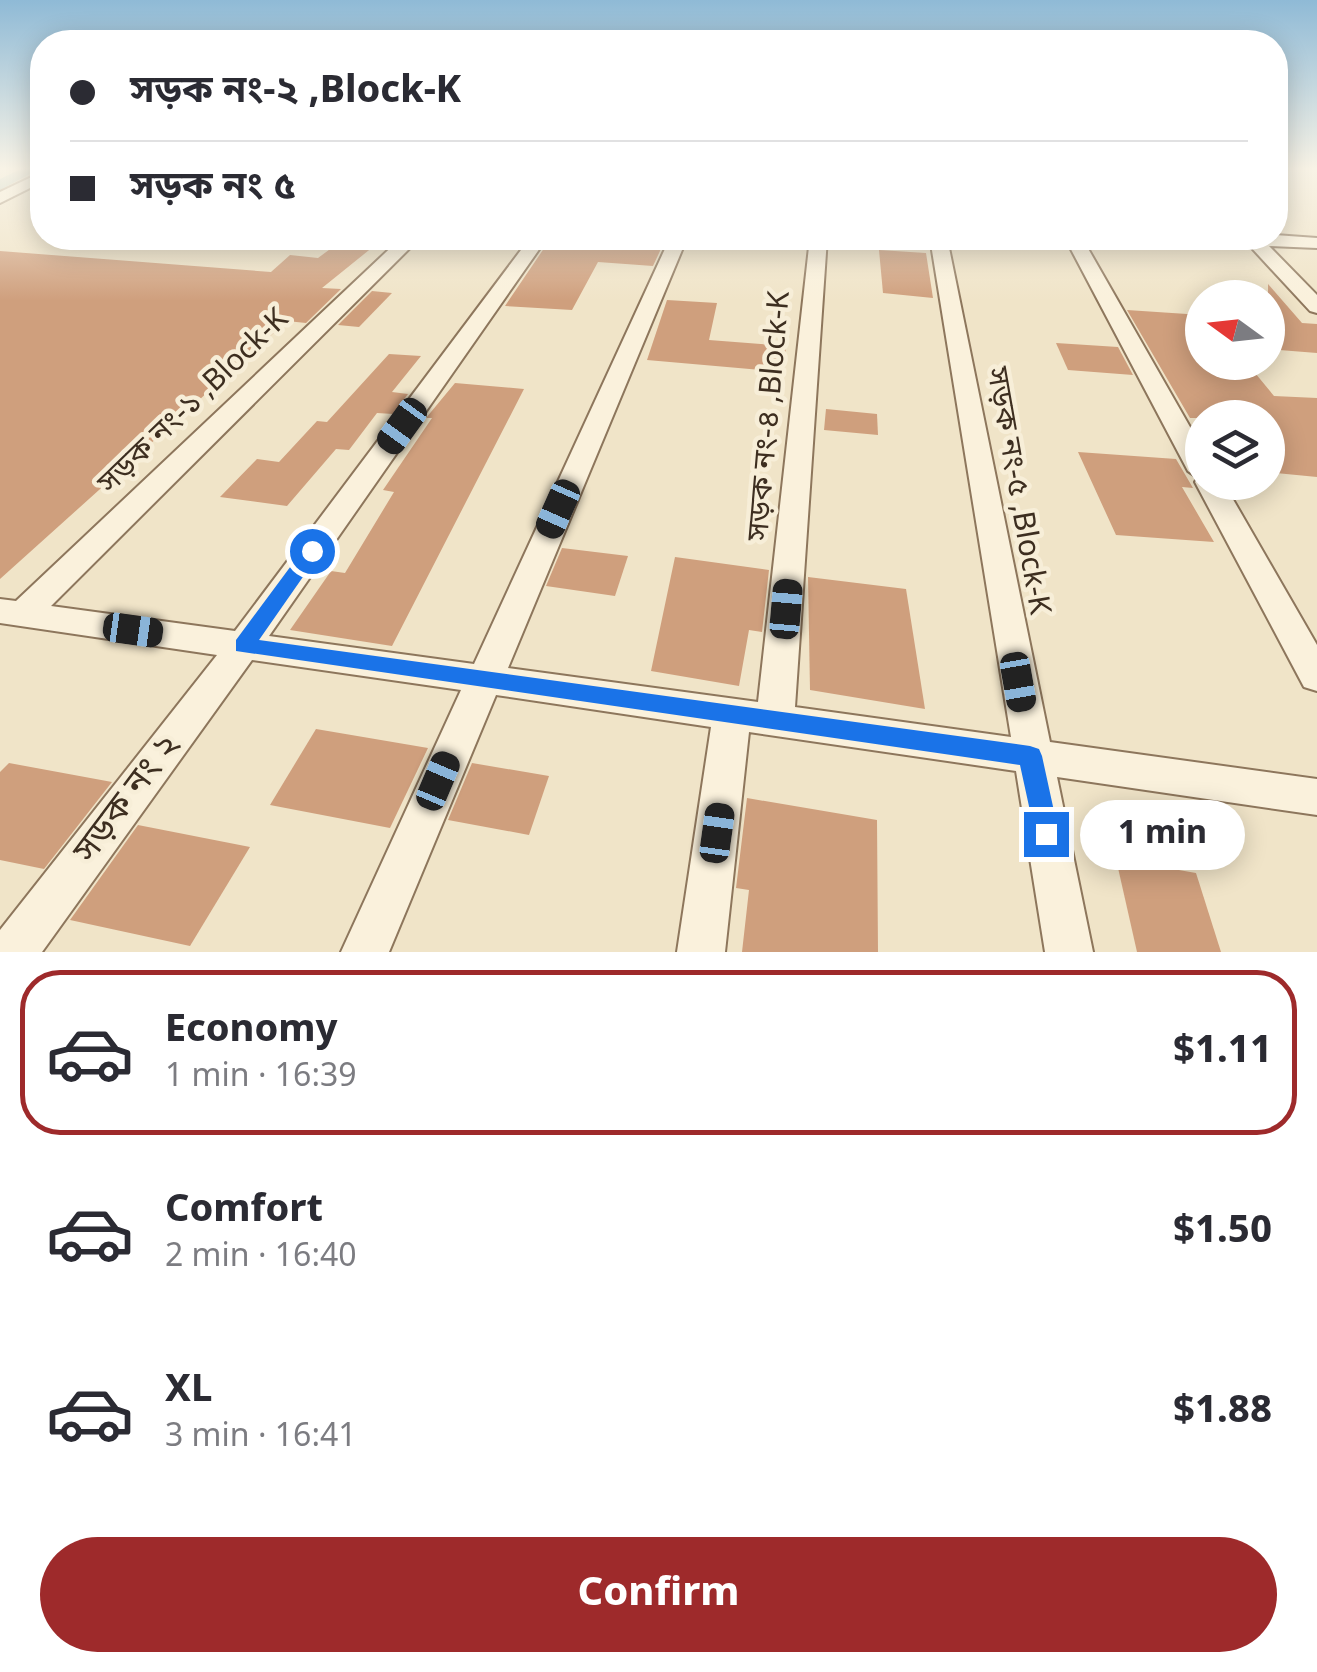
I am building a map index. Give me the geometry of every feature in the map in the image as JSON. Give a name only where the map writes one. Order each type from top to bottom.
[{"type":"street","points":[[1288,241],[1317,243]]},
{"type":"street","name":"সড়ক নং-১ ,Block-K","points":[[11,612],[398,250]]},
{"type":"street","name":"সড়ক নং ২","points":[[13,952],[244,645],[530,250]]},
{"type":"street","points":[[364,952],[674,250]]},
{"type":"street","name":"সড়ক নং-৪ ,Block-K","points":[[776,720],[818,250]]},
{"type":"street","name":"সড়ক নং-৫ ,Block-K","points":[[941,250],[1030,756],[1069,952]]},
{"type":"street","points":[[1081,250],[1185,440]]},
{"type":"street","points":[[1264,250],[1317,307]]},
{"type":"street","points":[[1219,500],[1317,678]]},
{"type":"street","points":[[11,612],[1317,796]]},
{"type":"street","points":[[701,952],[732,714]]},
{"type":"building","points":[[329,250],[369,250],[322,288],[341,289],[306,323],[287,321],[0,579],[0,251],[271,272],[290,255],[318,258]]},
{"type":"building","points":[[543,250],[660,250],[653,266],[598,262],[572,310],[505,306]]},
{"type":"building","points":[[879,250],[926,253],[933,298],[883,293]]},
{"type":"building","points":[[372,291],[392,293],[359,327],[338,325]]},
{"type":"building","points":[[667,300],[717,303],[709,340],[786,346],[784,372],[647,360]]},
{"type":"building","points":[[1285,304],[1302,323],[1317,324],[1317,353],[1285,350]]},
{"type":"building","points":[[1127,310],[1185,314],[1185,380],[1261,380],[1274,396],[1317,398],[1317,477],[1285,474],[1285,400],[1185,400],[1185,409]]},
{"type":"building","points":[[1056,343],[1118,347],[1133,375],[1068,370]]},
{"type":"building","points":[[389,354],[421,356],[392,392],[408,394],[393,414],[377,413],[349,450],[336,449],[287,506],[220,497],[257,459],[279,462],[317,421],[327,422]]},
{"type":"building","points":[[455,383],[524,389],[392,646],[290,630],[331,571],[345,573],[394,492],[383,490],[432,418],[426,418]]},
{"type":"building","points":[[826,409],[877,414],[878,435],[824,430]]},
{"type":"building","points":[[1078,452],[1176,459],[1185,474],[1185,500],[1190,500],[1214,542],[1116,535]]},
{"type":"building","points":[[562,548],[628,556],[615,596],[546,586]]},
{"type":"building","points":[[675,557],[769,570],[762,632],[749,630],[739,686],[651,671]]},
{"type":"building","points":[[808,577],[906,589],[925,709],[810,690]]},
{"type":"building","points":[[316,729],[428,748],[390,828],[270,805]]},
{"type":"building","points":[[9,763],[112,782],[44,869],[0,860],[0,772]]},
{"type":"building","points":[[472,763],[549,776],[529,835],[448,820]]},
{"type":"building","points":[[747,798],[877,820],[878,952],[742,952],[749,890],[736,888]]},
{"type":"building","points":[[138,825],[250,847],[190,946],[70,920]]},
{"type":"building","points":[[1116,859],[1196,873],[1221,952],[1137,952]]},
{"type":"route","points":[[312,551],[244,645],[1030,756],[1046,834]]}]
